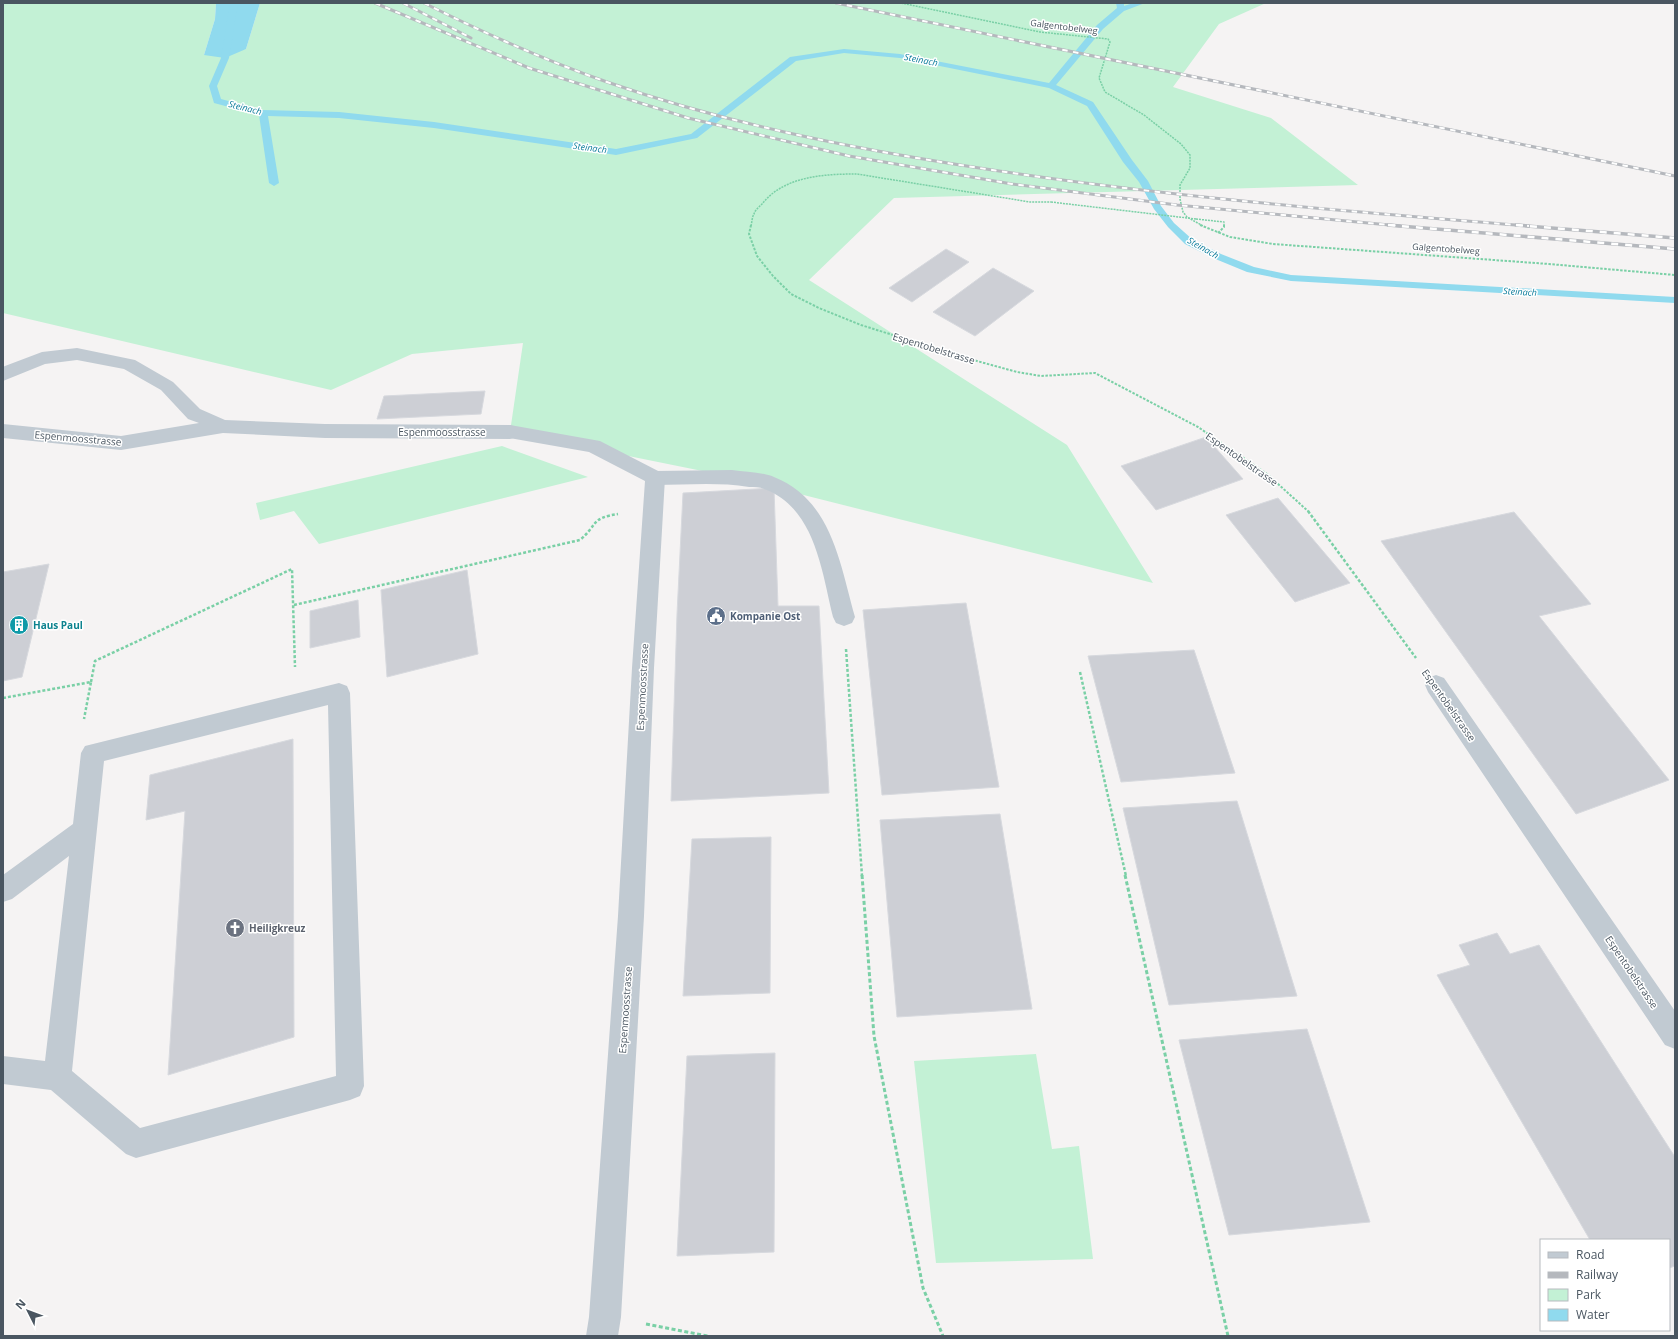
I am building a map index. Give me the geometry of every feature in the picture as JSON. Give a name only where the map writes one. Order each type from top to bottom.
[{"type":"street","name":"Espenmoosstrasse","points":[[3,375],[11,370],[42,358],[77,354],[129,364],[167,386],[194,414],[223,426]]},
{"type":"street","name":"Espenmoosstrasse","points":[[3,431],[120,443],[223,426],[325,431],[510,432],[593,446],[655,478],[643,668],[631,916],[605,1316],[602,1336]]},
{"type":"street","points":[[655,478],[732,478],[768,482],[792,495],[812,517],[827,552],[844,617]]},
{"type":"street","name":"Espentobelstrasse","points":[[1436,685],[1675,1035]]},
{"type":"street","points":[[3,1070],[57,1077],[136,1144],[350,1086],[339,693],[93,753],[57,1077]]},
{"type":"street","points":[[3,890],[84,830]]},
{"type":"path","name":"Galgentobelweg","points":[[901,3],[1040,32],[1108,39],[1110,42],[1099,78],[1105,92],[1144,116],[1182,144],[1190,155],[1190,168],[1180,185],[1180,199],[1183,212],[1196,223],[1218,233],[1237,239],[1273,244],[1549,264],[1675,275]]},
{"type":"path","name":"Espentobelstrasse","points":[[1218,233],[1224,227],[1224,222],[1051,202],[1030,202],[857,174],[839,174],[809,177],[787,185],[768,196],[754,213],[750,234],[757,256],[773,276],[791,294],[818,308],[861,325],[966,358],[1017,372],[1041,376],[1095,373],[1198,428],[1267,474],[1306,508],[1436,685]]},
{"type":"path","points":[[294,605],[580,540],[602,517],[621,514]]},
{"type":"path","points":[[93,753],[82,735],[95,662],[292,569],[295,665]]},
{"type":"path","points":[[844,617],[874,1036],[923,1288],[943,1336]]},
{"type":"path","points":[[1080,672],[1228,1336]]},
{"type":"path","points":[[3,698],[91,682]]},
{"type":"path","points":[[640,1323],[708,1336]]},
{"type":"green space","points":[[3,3],[216,3],[215,19],[204,55],[246,49],[260,3],[1266,3],[1219,24],[1173,87],[1271,118],[1358,185],[894,198],[809,280],[1067,445],[1153,583],[732,477],[510,432],[523,343],[412,354],[331,390],[3,313]]},
{"type":"green space","points":[[502,446],[588,477],[319,544],[294,511],[260,520],[256,503]]},
{"type":"green space","points":[[1036,1054],[1052,1149],[1079,1146],[1093,1259],[936,1263],[914,1061]]},
{"type":"water","points":[[216,3],[260,3],[246,49],[225,58],[204,55],[215,19]]},
{"type":"building","points":[[946,249],[969,262],[912,302],[889,288]]},
{"type":"building","points":[[993,268],[1034,291],[975,336],[933,312]]},
{"type":"building","points":[[485,391],[481,414],[377,419],[384,396]]},
{"type":"building","points":[[1206,437],[1243,479],[1156,510],[1121,466]]},
{"type":"building","points":[[774,488],[778,606],[819,606],[829,793],[671,801],[677,614],[683,493]]},
{"type":"building","points":[[1278,498],[1350,583],[1295,602],[1226,515]]},
{"type":"building","points":[[1514,512],[1591,604],[1539,616],[1669,780],[1576,814],[1381,541]]},
{"type":"building","name":"Haus Paul","points":[[49,564],[22,677],[3,681],[3,572]]},
{"type":"building","points":[[467,570],[478,654],[387,677],[381,590]]},
{"type":"building","points":[[358,600],[360,637],[310,648],[310,611]]},
{"type":"building","points":[[966,603],[999,787],[882,795],[863,610]]},
{"type":"building","points":[[1194,650],[1235,773],[1121,782],[1088,656]]},
{"type":"building","name":"Heiligkreuz","points":[[293,739],[294,1037],[168,1075],[185,811],[146,820],[150,775]]},
{"type":"building","points":[[1237,801],[1297,996],[1169,1005],[1123,808]]},
{"type":"building","points":[[1000,814],[1032,1009],[897,1017],[880,820]]},
{"type":"building","points":[[771,837],[770,993],[683,996],[692,839]]},
{"type":"building","points":[[1497,933],[1510,954],[1539,945],[1675,1157],[1675,1266],[1670,1268],[1670,1239],[1589,1239],[1437,975],[1470,965],[1459,945]]},
{"type":"building","points":[[1307,1029],[1370,1222],[1229,1235],[1179,1040]]},
{"type":"building","points":[[775,1053],[774,1252],[677,1256],[687,1056]]},
{"type":"waterway","name":"Steinach","points":[[234,3],[225,58],[213,86],[217,101],[263,113]]},
{"type":"waterway","points":[[1120,3],[1121,9]]},
{"type":"waterway","points":[[1121,9],[1141,3]]},
{"type":"waterway","points":[[1051,86],[1100,27],[1121,9]]},
{"type":"waterway","name":"Steinach","points":[[263,113],[339,115],[434,125],[616,152],[694,136],[793,59],[844,51],[900,56],[1051,86]]},
{"type":"waterway","name":"Steinach","points":[[1051,86],[1090,104],[1128,162],[1143,181],[1157,207],[1171,225],[1189,242],[1217,256],[1251,270],[1291,278],[1333,281],[1675,300]]},
{"type":"waterway","points":[[263,113],[274,183]]},
{"type":"railway","points":[[375,3],[529,68],[688,118],[849,156],[1012,184],[1177,205],[1400,226]]},
{"type":"railway","points":[[403,3],[471,38]]},
{"type":"railway","points":[[424,3],[514,46],[607,82],[697,110],[834,143],[927,160],[1111,186],[1250,202],[1529,226]]},
{"type":"railway","points":[[836,3],[1675,176]]},
{"type":"railway","points":[[1388,225],[1675,249]]},
{"type":"railway","points":[[1516,225],[1675,238]]},
{"type":"place","name":"Kompanie Ost","points":[[716,616]]},
{"type":"place","name":"Haus Paul","points":[[19,625]]},
{"type":"place","name":"Heiligkreuz","points":[[235,928]]}]
